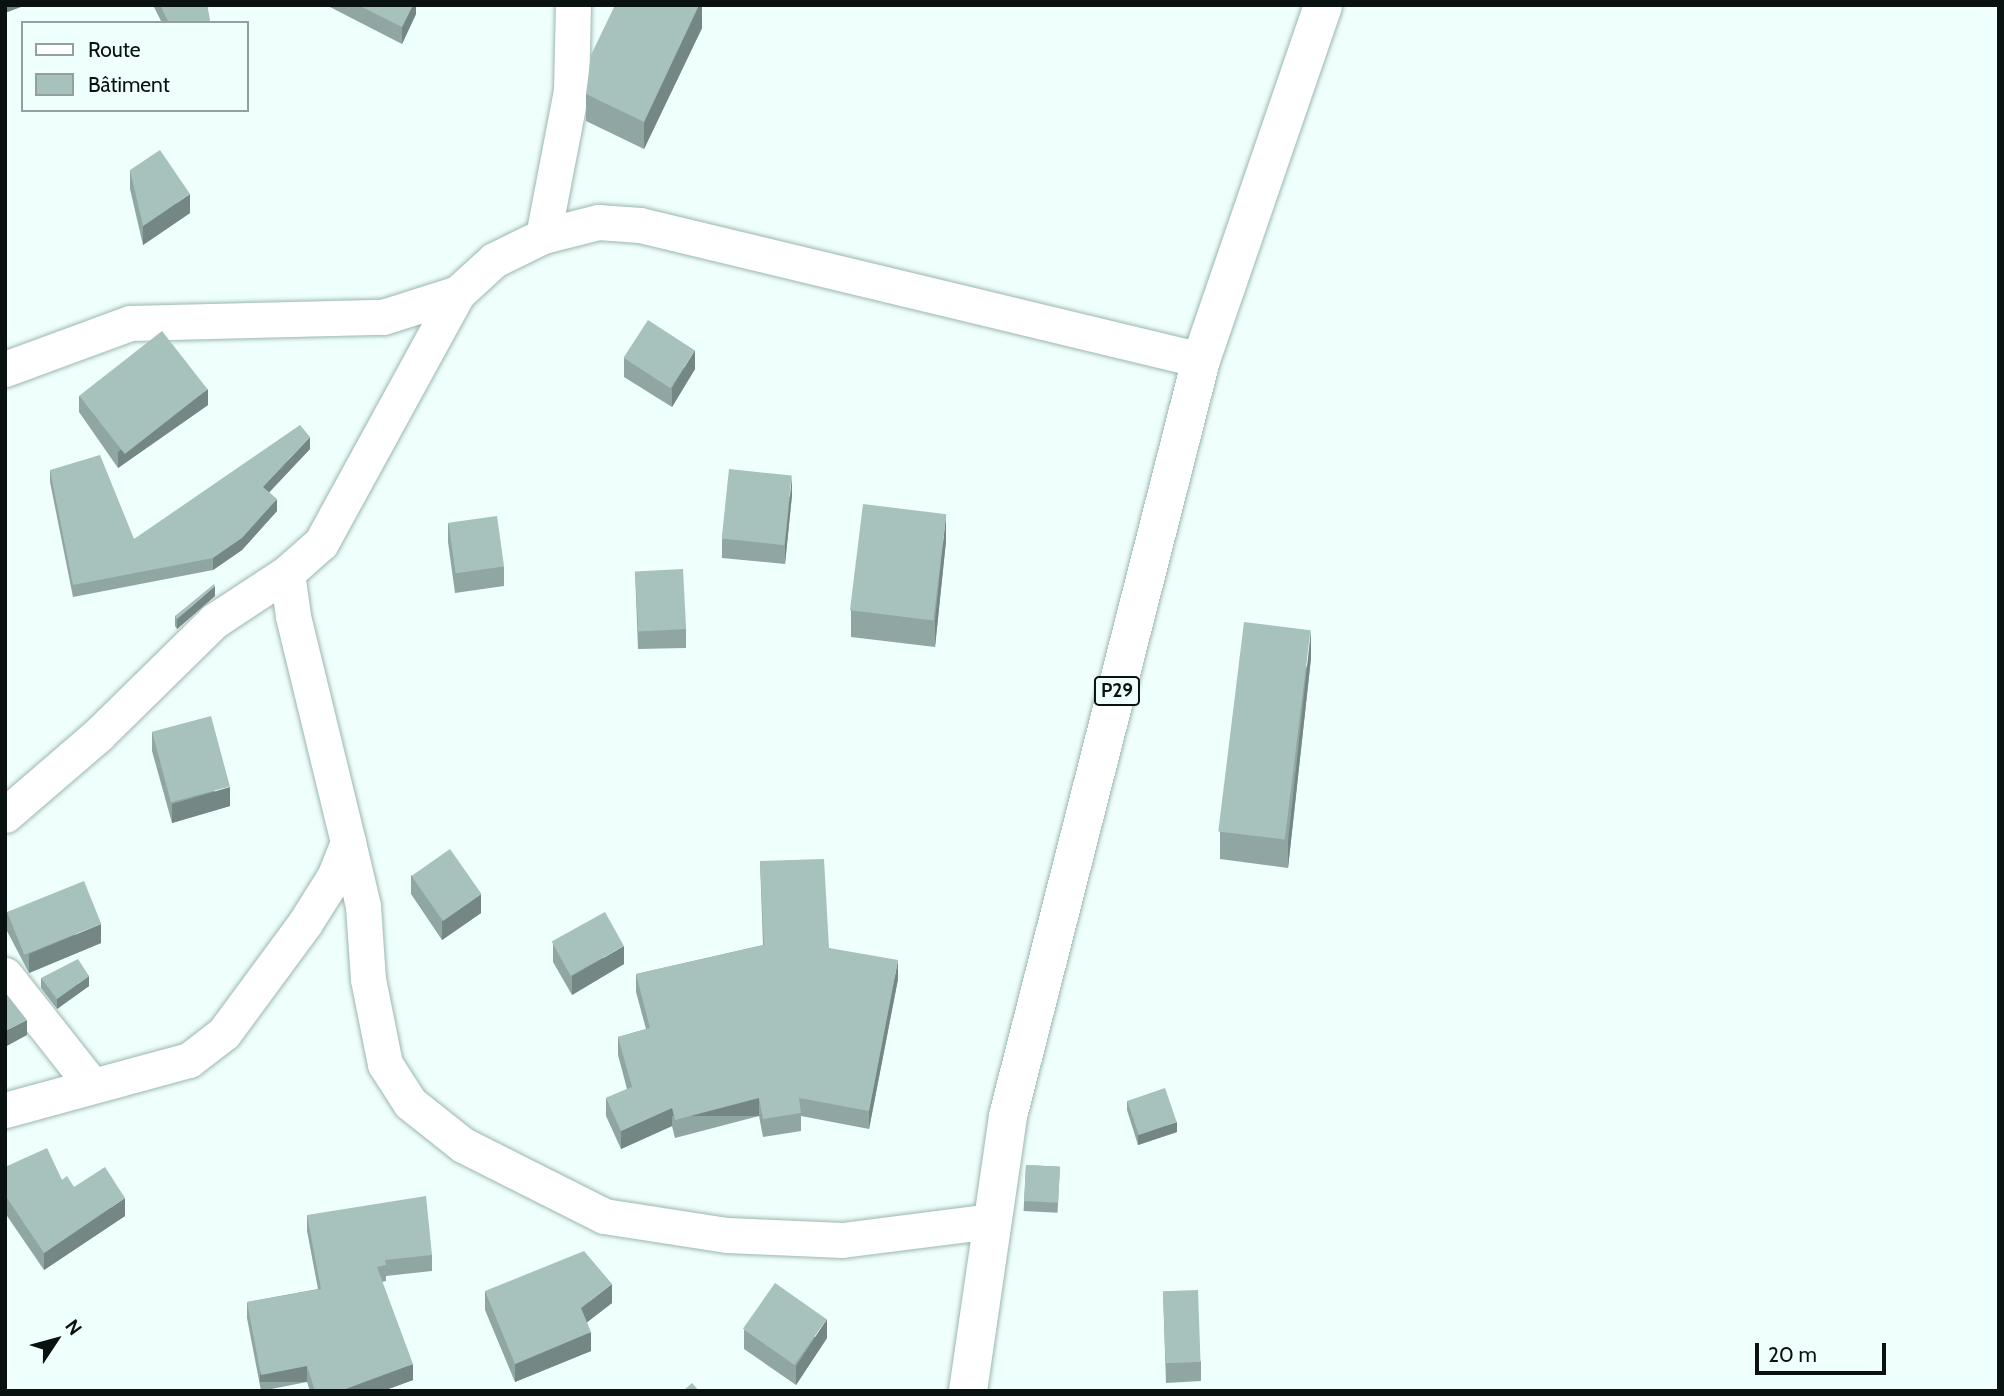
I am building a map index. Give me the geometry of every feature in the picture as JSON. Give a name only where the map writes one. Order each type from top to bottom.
[{"type":"main road","name":"P29","points":[[968,1391],[1008,1116],[1202,360],[1323,5]]},
{"type":"street","points":[[542,236],[571,91],[573,5]]},
{"type":"street","points":[[5,815],[97,735],[214,621],[287,573],[321,542],[346,504],[458,293],[494,260],[542,236],[598,222],[640,225],[1202,360]]},
{"type":"street","points":[[5,369],[130,323],[383,317],[458,293]]},
{"type":"street","points":[[287,573],[293,615],[363,906],[368,979],[385,1064],[410,1103],[463,1145],[604,1216],[713,1233],[842,1240],[993,1221]]},
{"type":"street","points":[[5,1110],[90,1083],[189,1060],[224,1032],[305,923],[348,842]]},
{"type":"street","points":[[5,975],[90,1083]]},
{"type":"building","points":[[160,5],[207,5],[208,21],[168,21]]},
{"type":"building","points":[[358,5],[413,5],[402,27]]},
{"type":"building","points":[[615,5],[699,5],[644,122],[586,94],[591,55]]},
{"type":"building","points":[[160,150],[190,194],[143,226],[130,170]]},
{"type":"building","points":[[648,320],[695,350],[670,388],[623,358]]},
{"type":"building","points":[[162,331],[208,389],[125,454],[79,396]]},
{"type":"building","points":[[300,425],[310,437],[263,487],[277,499],[242,538],[213,558],[73,585],[50,470],[100,455],[134,539]]},
{"type":"building","points":[[729,469],[792,476],[784,545],[722,539]]},
{"type":"building","points":[[863,504],[946,514],[933,620],[850,610]]},
{"type":"building","points":[[497,516],[504,567],[456,573],[448,523]]},
{"type":"building","points":[[683,569],[686,629],[638,631],[635,572]]},
{"type":"building","points":[[214,584],[215,586],[177,619],[175,616]]},
{"type":"building","points":[[1244,622],[1311,630],[1285,840],[1218,831]]},
{"type":"building","points":[[211,716],[230,787],[171,802],[152,732]]},
{"type":"building","points":[[450,849],[482,894],[443,921],[411,876]]},
{"type":"building","points":[[824,859],[829,948],[898,960],[869,1111],[799,1098],[801,1113],[763,1119],[759,1098],[675,1120],[672,1108],[621,1131],[606,1098],[632,1087],[618,1037],[650,1028],[636,974],[764,945],[760,861]]},
{"type":"building","points":[[84,881],[101,924],[24,955],[7,912]]},
{"type":"building","points":[[605,912],[624,946],[571,976],[552,942]]},
{"type":"building","points":[[78,959],[89,976],[57,999],[41,978]]},
{"type":"building","points":[[5,992],[27,1020],[5,1031]]},
{"type":"building","points":[[1165,1088],[1177,1122],[1139,1135],[1127,1101]]},
{"type":"building","points":[[47,1148],[62,1180],[67,1176],[74,1187],[105,1167],[125,1198],[44,1253],[5,1195],[5,1167]]},
{"type":"building","points":[[1026,1165],[1060,1167],[1058,1203],[1024,1201]]},
{"type":"building","points":[[426,1196],[432,1255],[385,1260],[386,1265],[377,1267],[413,1364],[340,1391],[315,1391],[307,1366],[261,1375],[247,1302],[321,1289],[307,1215]]},
{"type":"building","points":[[584,1251],[612,1284],[581,1308],[591,1332],[515,1364],[485,1291]]},
{"type":"building","points":[[775,1283],[827,1319],[794,1365],[743,1329]]},
{"type":"building","points":[[1198,1290],[1201,1362],[1166,1363],[1163,1291]]},
{"type":"building","points":[[692,1383],[699,1391],[683,1391]]}]
